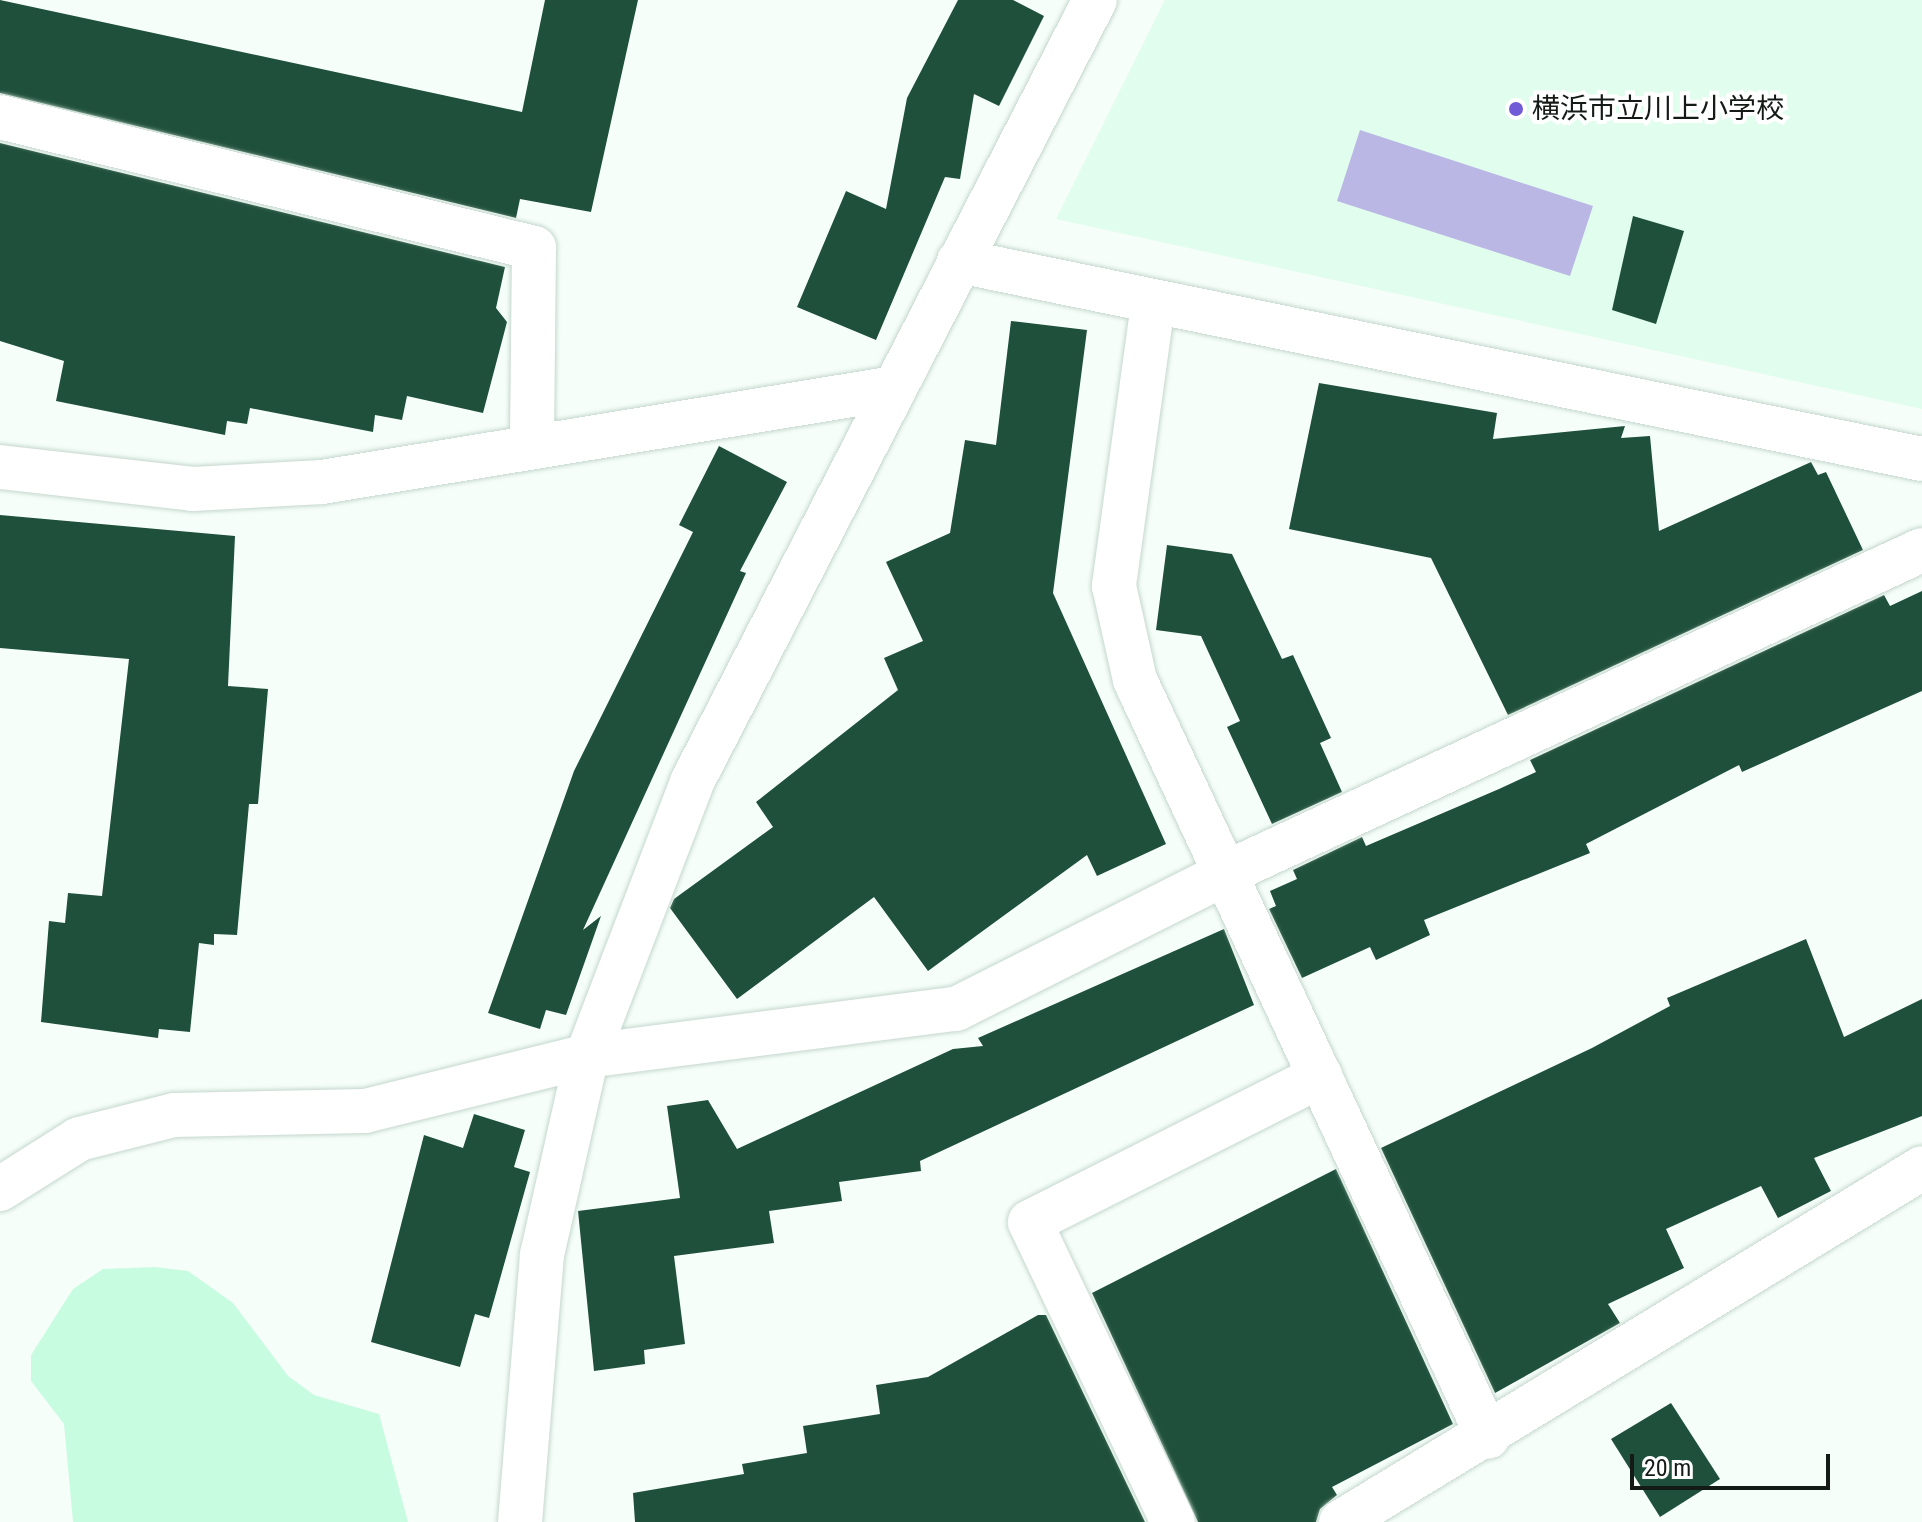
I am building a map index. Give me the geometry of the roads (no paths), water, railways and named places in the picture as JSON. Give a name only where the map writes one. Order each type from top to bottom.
[{"type":"street","points":[[520,1522],[542,1255],[587,1056],[692,782],[1095,0]]},
{"type":"street","points":[[0,117],[534,248],[532,447]]},
{"type":"street","points":[[959,261],[1153,304],[1922,459]]},
{"type":"street","points":[[1153,304],[1114,586],[1135,680],[1488,1437]]},
{"type":"street","points":[[0,467],[193,489],[322,482],[894,388]]},
{"type":"street","points":[[0,1189],[79,1139],[174,1115],[365,1111],[587,1056],[956,1009],[1226,873],[1922,550]]},
{"type":"street","points":[[1173,1522],[1030,1222],[1320,1076]]},
{"type":"street","points":[[1341,1522],[1488,1437],[1922,1168]]},
{"type":"water","points":[[1360,130],[1593,206],[1570,276],[1337,201]]},
{"type":"place","name":"横浜市立川上小学校","points":[[1516,109]]}]
